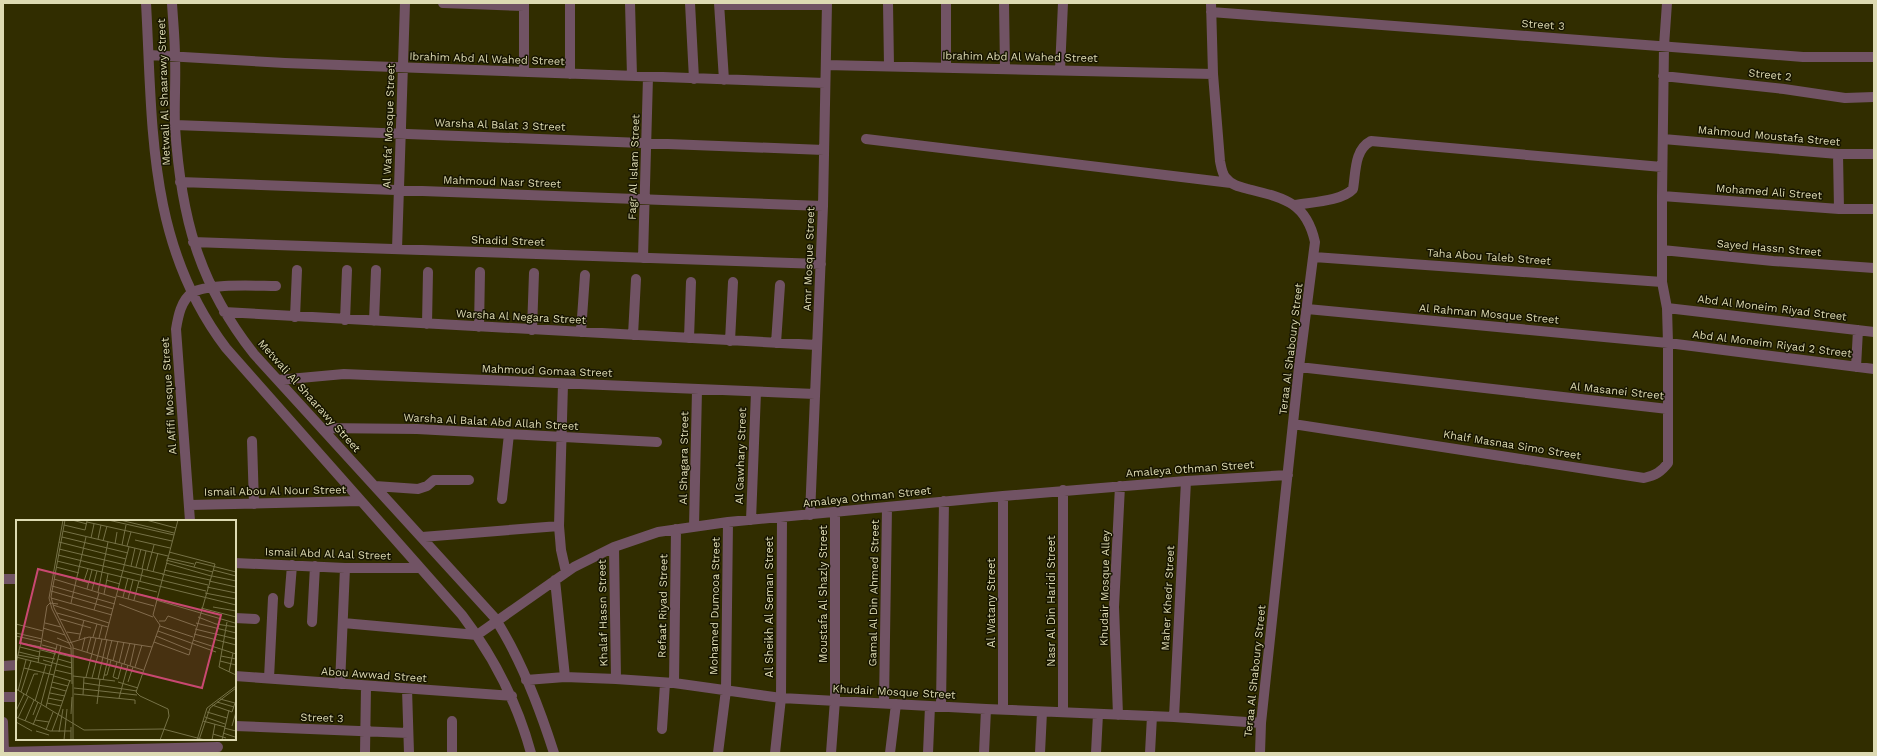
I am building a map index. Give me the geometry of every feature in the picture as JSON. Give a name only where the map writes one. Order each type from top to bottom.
[{"type":"street","name":"Metwali Al Shaarawy Street","points":[[146,3],[152,128],[159,190],[174,247],[192,293],[209,325],[226,348],[360,502],[462,615],[477,635],[499,670],[512,696],[532,753]]},
{"type":"street","name":"Metwali Al Shaarawy Street","points":[[172,3],[175,56],[175,125],[180,182],[193,242],[211,288],[224,312],[250,349],[480,600],[496,621],[513,648],[554,753]]},
{"type":"street","name":"Al Wafa' Mosque Street","points":[[397,249],[405,3]]},
{"type":"street","points":[[443,3],[524,5],[524,72]]},
{"type":"street","points":[[570,3],[570,74]]},
{"type":"street","points":[[630,3],[632,76]]},
{"type":"street","points":[[690,3],[694,78]]},
{"type":"street","points":[[888,3],[888,66]]},
{"type":"street","points":[[946,3],[946,68]]},
{"type":"street","points":[[1004,3],[1004,69]]},
{"type":"street","points":[[1060,70],[1063,3]]},
{"type":"street","name":"Al Masanei Street","points":[[1299,366],[1668,409],[1667,308],[1662,282],[1663,76],[1667,3]]},
{"type":"street","points":[[724,80],[720,4],[827,4]]},
{"type":"street","name":"Amr Mosque Street","points":[[810,515],[823,206],[827,4]]},
{"type":"street","points":[[1211,8],[1213,74],[1220,161],[1225,178],[1231,183]]},
{"type":"street","name":"Street 3","points":[[1211,8],[1815,58],[1874,57]]},
{"type":"street","name":"Ibrahim Abd Al Wahed Street","points":[[149,55],[403,68],[825,83]]},
{"type":"street","name":"Ibrahim Abd Al Wahed Street","points":[[826,65],[1213,74]]},
{"type":"street","name":"Street 2","points":[[1663,76],[1784,89],[1845,98],[1874,97]]},
{"type":"street","name":"Fagr Al Islam Street","points":[[643,258],[648,77]]},
{"type":"street","name":"Warsha Al Balat 3 Street","points":[[175,125],[824,150]]},
{"type":"street","name":"Teraa Al Shaboury Street","points":[[866,139],[1231,183],[1241,188],[1282,197],[1296,205],[1306,216],[1312,228],[1315,242],[1314,257],[1299,366],[1261,723],[1260,753]]},
{"type":"street","name":"Mahmoud Moustafa Street","points":[[1663,139],[1838,154],[1874,154]]},
{"type":"street","points":[[1296,205],[1338,197],[1349,193],[1353,189],[1359,151],[1364,145],[1371,141],[1662,167]]},
{"type":"street","points":[[1838,154],[1839,209]]},
{"type":"street","name":"Mahmoud Nasr Street","points":[[180,182],[823,206]]},
{"type":"street","name":"Mohamed Ali Street","points":[[1662,196],[1839,209],[1874,209]]},
{"type":"street","name":"Shadid Street","points":[[193,242],[821,264]]},
{"type":"street","name":"Sayed Hassn Street","points":[[1662,250],[1773,261],[1874,268]]},
{"type":"street","name":"Taha Abou Taleb Street","points":[[1314,257],[1662,282]]},
{"type":"street","points":[[294,317],[297,270]]},
{"type":"street","points":[[345,320],[347,270]]},
{"type":"street","points":[[374,321],[376,270]]},
{"type":"street","points":[[427,324],[428,272]]},
{"type":"street","points":[[479,327],[480,272]]},
{"type":"street","points":[[532,330],[534,273]]},
{"type":"street","points":[[581,332],[585,275]]},
{"type":"street","points":[[634,335],[636,279]]},
{"type":"street","points":[[689,338],[690,282]]},
{"type":"street","points":[[730,340],[733,282]]},
{"type":"street","points":[[776,343],[780,285]]},
{"type":"street","points":[[192,293],[211,288],[276,286]]},
{"type":"street","name":"Al Afifi Mosque Street","points":[[190,520],[176,328],[180,309],[192,293]]},
{"type":"street","name":"Abd Al Moneim Riyad Street","points":[[1667,308],[1874,332]]},
{"type":"street","name":"Al Rahman Mosque Street","points":[[1307,309],[1668,342]]},
{"type":"street","name":"Warsha Al Negara Street","points":[[224,312],[345,320],[817,345]]},
{"type":"street","points":[[1856,367],[1858,330]]},
{"type":"street","name":"Abd Al Moneim Riyad 2 Street","points":[[1668,342],[1874,369]]},
{"type":"street","name":"Mahmoud Gomaa Street","points":[[278,380],[344,374],[815,394]]},
{"type":"street","points":[[563,384],[559,526],[561,550],[566,572]]},
{"type":"street","name":"Al Shagara Street","points":[[694,527],[697,390]]},
{"type":"street","name":"Al Gawhary Street","points":[[751,520],[756,392]]},
{"type":"street","name":"Khalf Masnaa Simo Street","points":[[1294,424],[1644,478],[1655,476],[1663,470],[1668,463],[1668,409]]},
{"type":"street","name":"Warsha Al Balat Abd Allah Street","points":[[322,428],[417,429],[657,442]]},
{"type":"street","points":[[502,499],[509,434]]},
{"type":"street","points":[[252,441],[254,504]]},
{"type":"street","name":"Amaleya Othman Street","points":[[477,635],[566,572],[614,547],[658,532],[728,522],[1063,490],[1288,475]]},
{"type":"street","points":[[375,486],[418,489],[427,486],[434,480],[469,480]]},
{"type":"street","name":"Maher Khedr Street","points":[[1174,717],[1186,481]]},
{"type":"street","name":"Khudair Mosque Alley","points":[[1118,715],[1114,607],[1120,486]]},
{"type":"street","name":"Nasr Al Din Haridi Street","points":[[1063,490],[1063,712]]},
{"type":"street","name":"Al Watany Street","points":[[1003,496],[1003,710]]},
{"type":"street","points":[[941,706],[944,501]]},
{"type":"street","name":"Ismail Abou Al Nour Street","points":[[190,504],[360,502]]},
{"type":"street","name":"Gamal Al Din Ahmed Street","points":[[884,703],[887,507]]},
{"type":"street","name":"Moustafa Al Shazly Street","points":[[831,753],[835,700],[835,512]]},
{"type":"street","name":"Al Sheikh Al Seman Street","points":[[775,753],[781,698],[782,517]]},
{"type":"street","name":"Mohamed Dumooa Street","points":[[718,753],[726,690],[728,522]]},
{"type":"street","points":[[422,537],[559,526]]},
{"type":"street","name":"Refaat Riyad Street","points":[[662,729],[669,683],[676,529]]},
{"type":"street","name":"Khalaf Hassn Street","points":[[614,547],[616,679]]},
{"type":"street","name":"Ismail Abd Al Aal Street","points":[[236,563],[345,568],[420,568]]},
{"type":"street","points":[[290,603],[292,565]]},
{"type":"street","points":[[312,622],[315,566]]},
{"type":"street","points":[[340,684],[345,568]]},
{"type":"street","points":[[3,579],[16,579]]},
{"type":"street","points":[[555,580],[565,677]]},
{"type":"street","points":[[269,678],[273,598]]},
{"type":"street","points":[[236,618],[255,619]]},
{"type":"street","points":[[343,623],[477,635]]},
{"type":"street","points":[[3,666],[16,666]]},
{"type":"street","name":"Abou Awwad Street","points":[[236,676],[366,687],[512,696]]},
{"type":"street","name":"Khudair Mosque Street","points":[[526,680],[565,677],[616,679],[669,683],[781,698],[1042,712],[1174,717],[1261,723]]},
{"type":"street","points":[[365,753],[366,687]]},
{"type":"street","points":[[407,689],[408,753]]},
{"type":"street","points":[[3,697],[16,697]]},
{"type":"street","points":[[890,753],[896,704]]},
{"type":"street","points":[[928,753],[930,706]]},
{"type":"street","points":[[984,753],[986,709]]},
{"type":"street","points":[[1040,753],[1042,712]]},
{"type":"street","points":[[1096,753],[1098,714]]},
{"type":"street","points":[[1150,753],[1152,716]]},
{"type":"street","points":[[3,722],[4,753],[218,746]]},
{"type":"street","points":[[452,722],[452,753]]},
{"type":"street","name":"Street 3","points":[[236,726],[408,733]]}]
